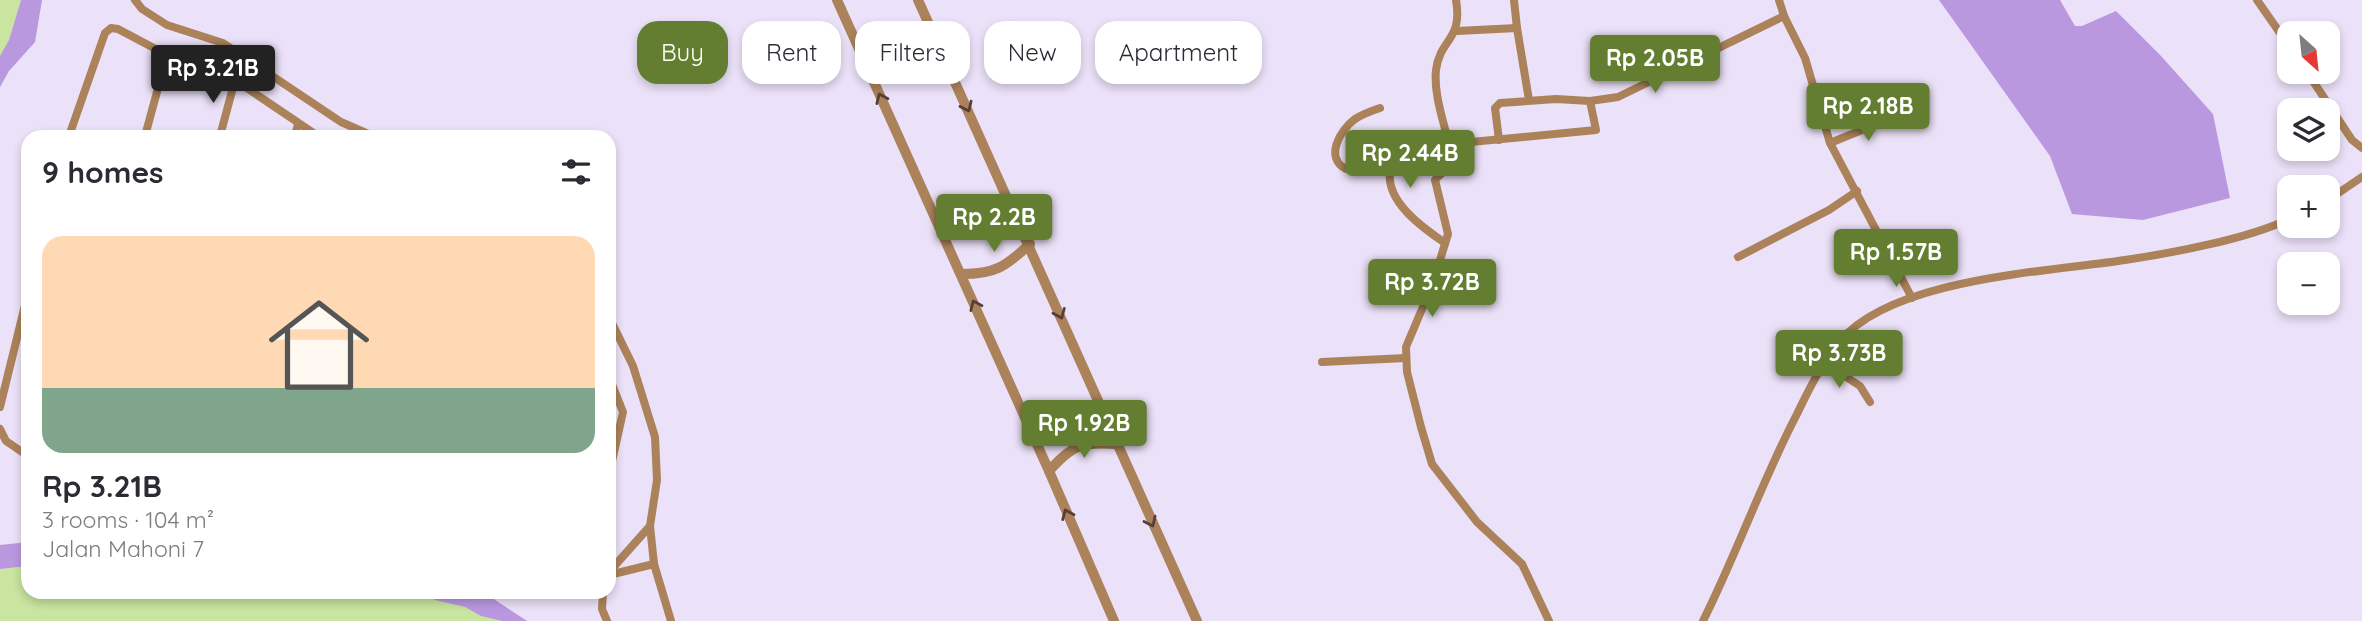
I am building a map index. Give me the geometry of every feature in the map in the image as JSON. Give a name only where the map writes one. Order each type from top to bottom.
[{"type":"street","points":[[135,0],[142,9],[167,25],[223,43],[332,116],[361,130]]},
{"type":"street","points":[[837,0],[962,274],[1114,621]]},
{"type":"street","points":[[918,0],[1030,244],[1115,443],[1197,621]]},
{"type":"street","points":[[1456,0],[1459,15],[1457,31],[1438,58],[1436,70],[1438,98],[1452,160],[1435,180],[1448,226],[1433,283],[1411,332],[1406,358],[1432,464],[1477,522],[1522,564],[1549,621]]},
{"type":"street","points":[[1514,0],[1529,100]]},
{"type":"street","points":[[1779,0],[1805,58],[1830,143],[1912,298]]},
{"type":"street","points":[[2257,0],[2277,29]]},
{"type":"street","points":[[1499,140],[1496,105],[1529,100],[1590,101],[1618,97],[1784,16]]},
{"type":"street","points":[[71,130],[105,33],[111,27],[167,55],[235,80],[308,130]]},
{"type":"street","points":[[1457,31],[1517,28]]},
{"type":"street","points":[[147,130],[167,55]]},
{"type":"street","points":[[222,130],[235,80]]},
{"type":"street","points":[[2315,84],[2346,131],[2362,148]]},
{"type":"street","points":[[1450,144],[1596,130],[1590,101]]},
{"type":"street","points":[[1380,107],[1352,121],[1337,142],[1335,154],[1340,166],[1346,169],[1394,159]]},
{"type":"street","points":[[1830,143],[1894,117]]},
{"type":"street","points":[[296,130],[298,124]]},
{"type":"street","points":[[1398,135],[1399,149],[1394,159],[1390,181],[1397,197],[1424,229],[1445,243]]},
{"type":"street","points":[[2340,192],[2362,177]]},
{"type":"street","points":[[1738,257],[1829,210],[1857,191]]},
{"type":"street","points":[[1703,621],[1723,580],[1768,470],[1825,363],[1842,340],[1863,323],[1882,310],[1912,298],[1984,280],[2143,257],[2238,237],[2277,223]]},
{"type":"street","points":[[962,274],[985,274],[1007,265],[1030,244]]},
{"type":"street","points":[[0,407],[21,322]]},
{"type":"street","points":[[616,331],[633,366],[655,437],[657,480],[650,526],[654,564],[671,621]]},
{"type":"street","points":[[1322,362],[1406,358]]},
{"type":"street","points":[[1825,363],[1860,386],[1870,402]]},
{"type":"street","points":[[616,394],[623,412],[616,444]]},
{"type":"street","points":[[0,429],[6,441],[21,451]]},
{"type":"street","points":[[1049,471],[1078,445],[1091,442],[1115,443]]},
{"type":"street","points":[[616,565],[650,526]]},
{"type":"street","points":[[616,572],[654,564]]},
{"type":"street","points":[[603,599],[602,609],[607,621]]},
{"type":"green space","points":[[0,0],[21,0],[9,40],[0,56]]},
{"type":"green space","points":[[21,567],[21,599],[436,599],[502,621],[0,621],[0,569]]},
{"type":"shaded area","points":[[21,0],[42,0],[35,42],[9,71],[0,87],[0,56],[9,40]]},
{"type":"shaded area","points":[[1939,0],[2060,0],[2075,26],[2082,26],[2116,11],[2213,114],[2230,198],[2143,220],[2072,214],[2050,156]]},
{"type":"shaded area","points":[[21,543],[21,567],[0,569],[0,545]]},
{"type":"shaded area","points":[[494,599],[527,621],[502,621],[481,616],[465,607],[435,600]]}]
